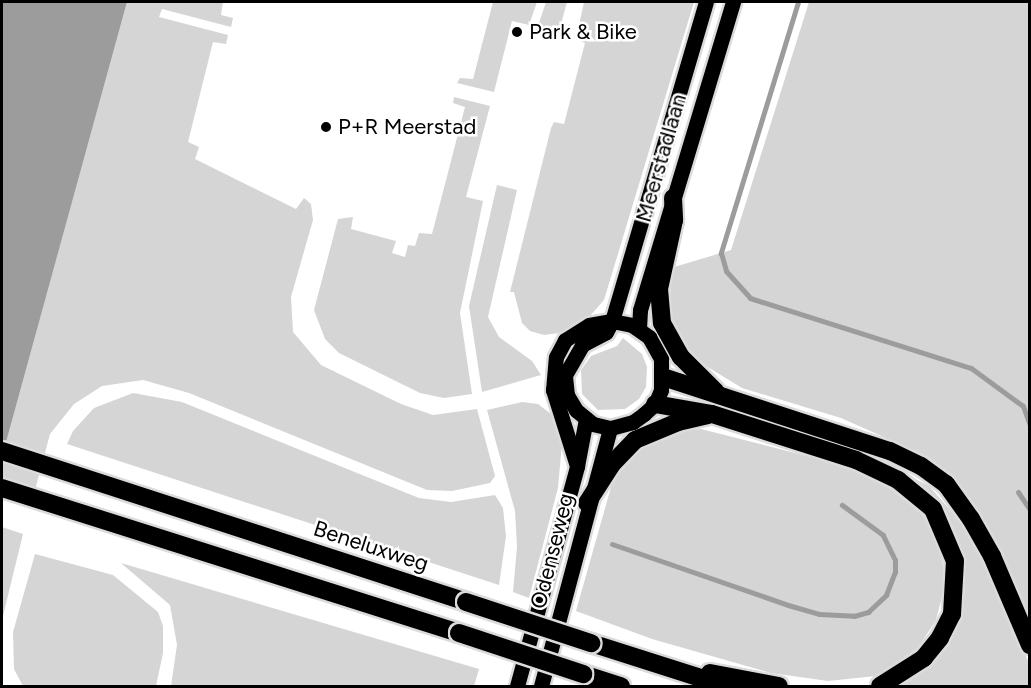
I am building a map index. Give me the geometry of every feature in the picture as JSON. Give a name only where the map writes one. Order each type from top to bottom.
[{"type":"highway","points":[[673,198],[674,220],[659,289],[662,324],[681,357],[722,397]]},
{"type":"highway","points":[[663,377],[890,451],[921,466],[946,484],[992,556],[1029,645]]},
{"type":"highway","points":[[655,404],[712,414],[883,471],[933,509],[955,561],[952,614],[940,638],[924,658],[880,687]]},
{"type":"highway","points":[[587,503],[612,464],[635,440],[670,425],[712,414]]},
{"type":"highway","name":"Beneluxweg","points":[[2,451],[726,687]]},
{"type":"highway","points":[[2,488],[459,633],[621,687]]},
{"type":"highway","points":[[643,660],[779,687]]},
{"type":"main road","name":"Meerstadlaan","points":[[612,321],[706,2]]},
{"type":"main road","name":"Meerstadlaan","points":[[639,329],[640,310],[733,2]]},
{"type":"main road","points":[[612,321],[639,329],[661,359],[663,377],[655,404],[633,422],[610,428],[586,420],[567,395],[565,375],[578,349],[606,332],[612,321]]},
{"type":"main road","name":"Odenseweg","points":[[577,466],[566,421],[553,390],[556,357],[577,330],[612,321]]},
{"type":"main road","name":"Odenseweg","points":[[517,687],[577,466],[586,420]]},
{"type":"main road","name":"Odenseweg","points":[[541,687],[587,503],[610,428]]},
{"type":"shaded area","points":[[2,2],[127,2],[2,457]]},
{"type":"shaded area","points":[[127,2],[223,2],[221,15],[233,18],[231,27],[162,9],[159,17],[228,35],[226,44],[213,42],[188,142],[199,147],[195,159],[296,209],[304,198],[311,204],[313,220],[291,297],[293,332],[321,365],[401,404],[433,415],[477,409],[495,476],[490,483],[452,491],[427,490],[189,393],[143,380],[102,386],[74,404],[50,434],[32,501],[2,492],[2,457]]},
{"type":"shaded area","points":[[493,2],[537,2],[529,25],[512,21],[494,92],[457,83],[460,78],[473,79]]},
{"type":"shaded area","points":[[546,2],[567,2],[558,35],[537,29]]},
{"type":"shaded area","points":[[584,2],[694,2],[604,300],[589,317],[559,333],[544,335],[530,331],[522,323],[514,292],[510,292],[551,128],[554,122],[564,124],[585,43],[576,39]]},
{"type":"shaded area","points":[[809,2],[1029,2],[1029,623],[979,515],[924,455],[841,418],[742,388],[706,366],[690,351],[670,314],[671,268],[731,250]]},
{"type":"shaded area","points":[[454,97],[490,106],[466,197],[483,201],[460,313],[472,394],[444,398],[420,393],[339,353],[325,339],[314,310],[338,219],[353,217],[351,229],[396,241],[392,253],[405,257],[408,245],[415,246],[419,233],[432,234],[465,107],[453,103]]},
{"type":"shaded area","points":[[497,185],[517,190],[488,317],[499,337],[532,361],[541,375],[482,392],[469,306]]},
{"type":"shaded area","points":[[623,338],[642,354],[647,367],[646,387],[639,399],[625,409],[598,410],[582,394],[581,370],[591,356],[617,346]]},
{"type":"shaded area","points":[[133,393],[182,402],[419,498],[451,502],[495,495],[503,508],[506,536],[499,585],[67,444],[73,431],[94,408]]},
{"type":"shaded area","points":[[697,399],[858,450],[929,486],[966,528],[981,555],[1029,663],[1029,686],[902,686],[931,666],[945,648],[961,611],[965,589],[962,551],[948,518],[938,504],[825,441],[697,402]]},
{"type":"shaded area","points":[[522,402],[538,404],[551,414],[562,443],[558,488],[529,598],[513,592],[517,547],[515,511],[487,410]]},
{"type":"shaded area","points":[[701,429],[854,468],[892,483],[924,517],[938,543],[944,569],[943,593],[936,620],[918,648],[876,676],[828,681],[771,673],[652,639],[576,611],[615,473],[647,440],[668,431]]},
{"type":"shaded area","points":[[2,527],[23,534],[2,620]]},
{"type":"shaded area","points":[[35,554],[113,575],[158,612],[163,626],[163,653],[156,686],[23,686],[14,669],[13,632]]},
{"type":"shaded area","points":[[121,563],[479,669],[474,686],[171,686],[177,645],[170,605]]},
{"type":"waterway","points":[[798,2],[721,253],[726,271],[750,298],[971,368],[1023,406],[1030,425]]},
{"type":"waterway","points":[[1018,492],[1030,510]]},
{"type":"waterway","points":[[612,544],[788,605],[819,614],[854,616],[868,612],[886,595],[895,572],[895,560],[883,535],[842,505]]},
{"type":"place","name":"Park & Bike","points":[[517,32]]},
{"type":"place","name":"P+R Meerstad","points":[[326,127]]}]
